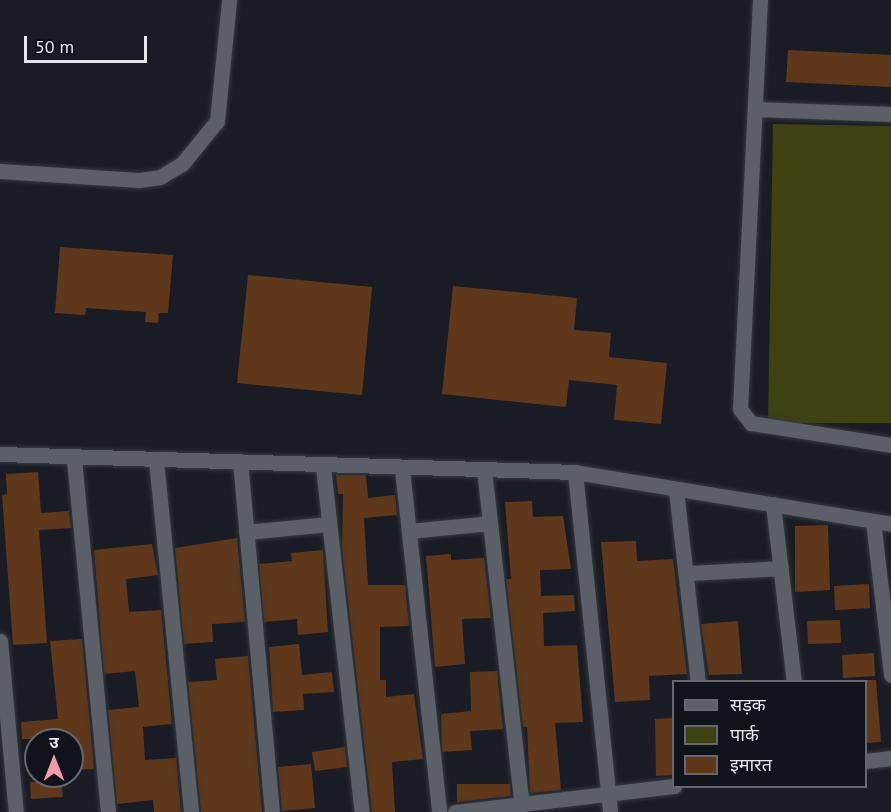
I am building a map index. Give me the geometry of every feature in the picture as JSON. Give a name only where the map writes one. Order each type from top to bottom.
[{"type":"street","points":[[0,171],[139,180],[160,177],[182,164],[217,121],[229,0]]},
{"type":"street","points":[[760,0],[743,418],[891,445]]},
{"type":"street","points":[[756,109],[891,114]]},
{"type":"street","points":[[0,454],[74,459],[240,461],[323,467],[575,472],[891,524]]},
{"type":"street","points":[[74,459],[108,812]]},
{"type":"street","points":[[156,460],[191,812]]},
{"type":"street","points":[[240,461],[272,812]]},
{"type":"street","points":[[323,467],[362,812]]},
{"type":"street","points":[[402,469],[439,812]]},
{"type":"street","points":[[484,469],[522,806]]},
{"type":"street","points":[[575,472],[610,812]]},
{"type":"street","points":[[676,490],[698,680]]},
{"type":"street","points":[[773,504],[794,680]]},
{"type":"street","points":[[873,521],[891,675]]},
{"type":"street","points":[[409,531],[490,523]]},
{"type":"street","points":[[246,532],[329,524]]},
{"type":"street","points":[[687,573],[781,568]]},
{"type":"street","points":[[0,642],[16,812]]},
{"type":"street","points":[[867,761],[891,758]]},
{"type":"street","points":[[455,812],[522,806],[672,786]]},
{"type":"green space","points":[[773,124],[891,126],[891,423],[768,423]]},
{"type":"building","points":[[788,50],[891,55],[891,87],[786,82]]},
{"type":"building","points":[[60,247],[173,255],[168,313],[159,313],[158,323],[145,322],[146,312],[86,308],[85,315],[55,313]]},
{"type":"building","points":[[248,275],[372,287],[362,395],[237,383]]},
{"type":"building","points":[[453,286],[577,298],[574,330],[611,333],[609,357],[667,363],[661,424],[614,420],[617,385],[569,380],[566,407],[442,394]]},
{"type":"building","points":[[38,472],[41,513],[69,511],[71,528],[39,530],[47,643],[13,645],[2,495],[7,494],[6,474]]},
{"type":"building","points":[[336,475],[366,475],[368,498],[395,495],[397,515],[364,518],[368,585],[405,585],[409,626],[380,627],[380,680],[386,680],[386,697],[414,694],[423,759],[392,762],[395,812],[372,812],[342,548],[343,494],[338,494]]},
{"type":"building","points":[[532,501],[533,517],[563,516],[571,569],[540,570],[541,596],[574,595],[575,611],[543,613],[544,646],[577,645],[583,722],[555,723],[561,790],[530,793],[527,727],[523,727],[506,579],[511,579],[505,502]]},
{"type":"building","points":[[828,525],[830,590],[795,592],[795,526]]},
{"type":"building","points":[[237,538],[245,622],[212,624],[213,642],[184,644],[175,548]]},
{"type":"building","points":[[636,541],[637,561],[673,559],[687,674],[649,676],[650,700],[615,702],[601,542]]},
{"type":"building","points":[[152,544],[158,575],[126,579],[129,612],[161,610],[172,724],[143,727],[145,760],[176,758],[181,812],[154,812],[153,800],[117,804],[108,710],[139,707],[135,671],[104,674],[94,550]]},
{"type":"building","points":[[323,550],[328,632],[298,635],[297,619],[264,622],[259,564],[292,561],[291,553]]},
{"type":"building","points":[[451,554],[451,560],[484,558],[491,618],[462,619],[465,664],[435,667],[426,556]]},
{"type":"building","points":[[869,584],[870,608],[835,610],[834,586]]},
{"type":"building","points":[[840,620],[841,643],[808,644],[807,621]]},
{"type":"building","points":[[738,621],[742,674],[709,675],[701,624]]},
{"type":"building","points":[[82,639],[94,769],[84,769],[84,728],[24,728],[24,739],[22,739],[21,722],[58,719],[50,641]]},
{"type":"building","points":[[299,644],[302,675],[332,672],[334,692],[303,694],[304,710],[273,712],[269,647]]},
{"type":"building","points":[[874,653],[875,676],[843,678],[842,655]]},
{"type":"building","points":[[248,656],[262,812],[201,812],[188,682],[217,680],[215,659]]},
{"type":"building","points":[[497,671],[503,729],[470,731],[472,750],[442,752],[441,714],[471,711],[470,672]]},
{"type":"building","points":[[867,680],[876,680],[881,742],[867,743]]},
{"type":"building","points":[[672,718],[672,775],[656,776],[655,719]]},
{"type":"building","points":[[345,747],[347,767],[315,771],[312,752]]},
{"type":"building","points":[[311,764],[315,808],[282,811],[278,767]]},
{"type":"building","points":[[457,784],[510,784],[511,796],[457,802]]},
{"type":"building","points":[[30,788],[62,788],[63,797],[31,799]]}]
